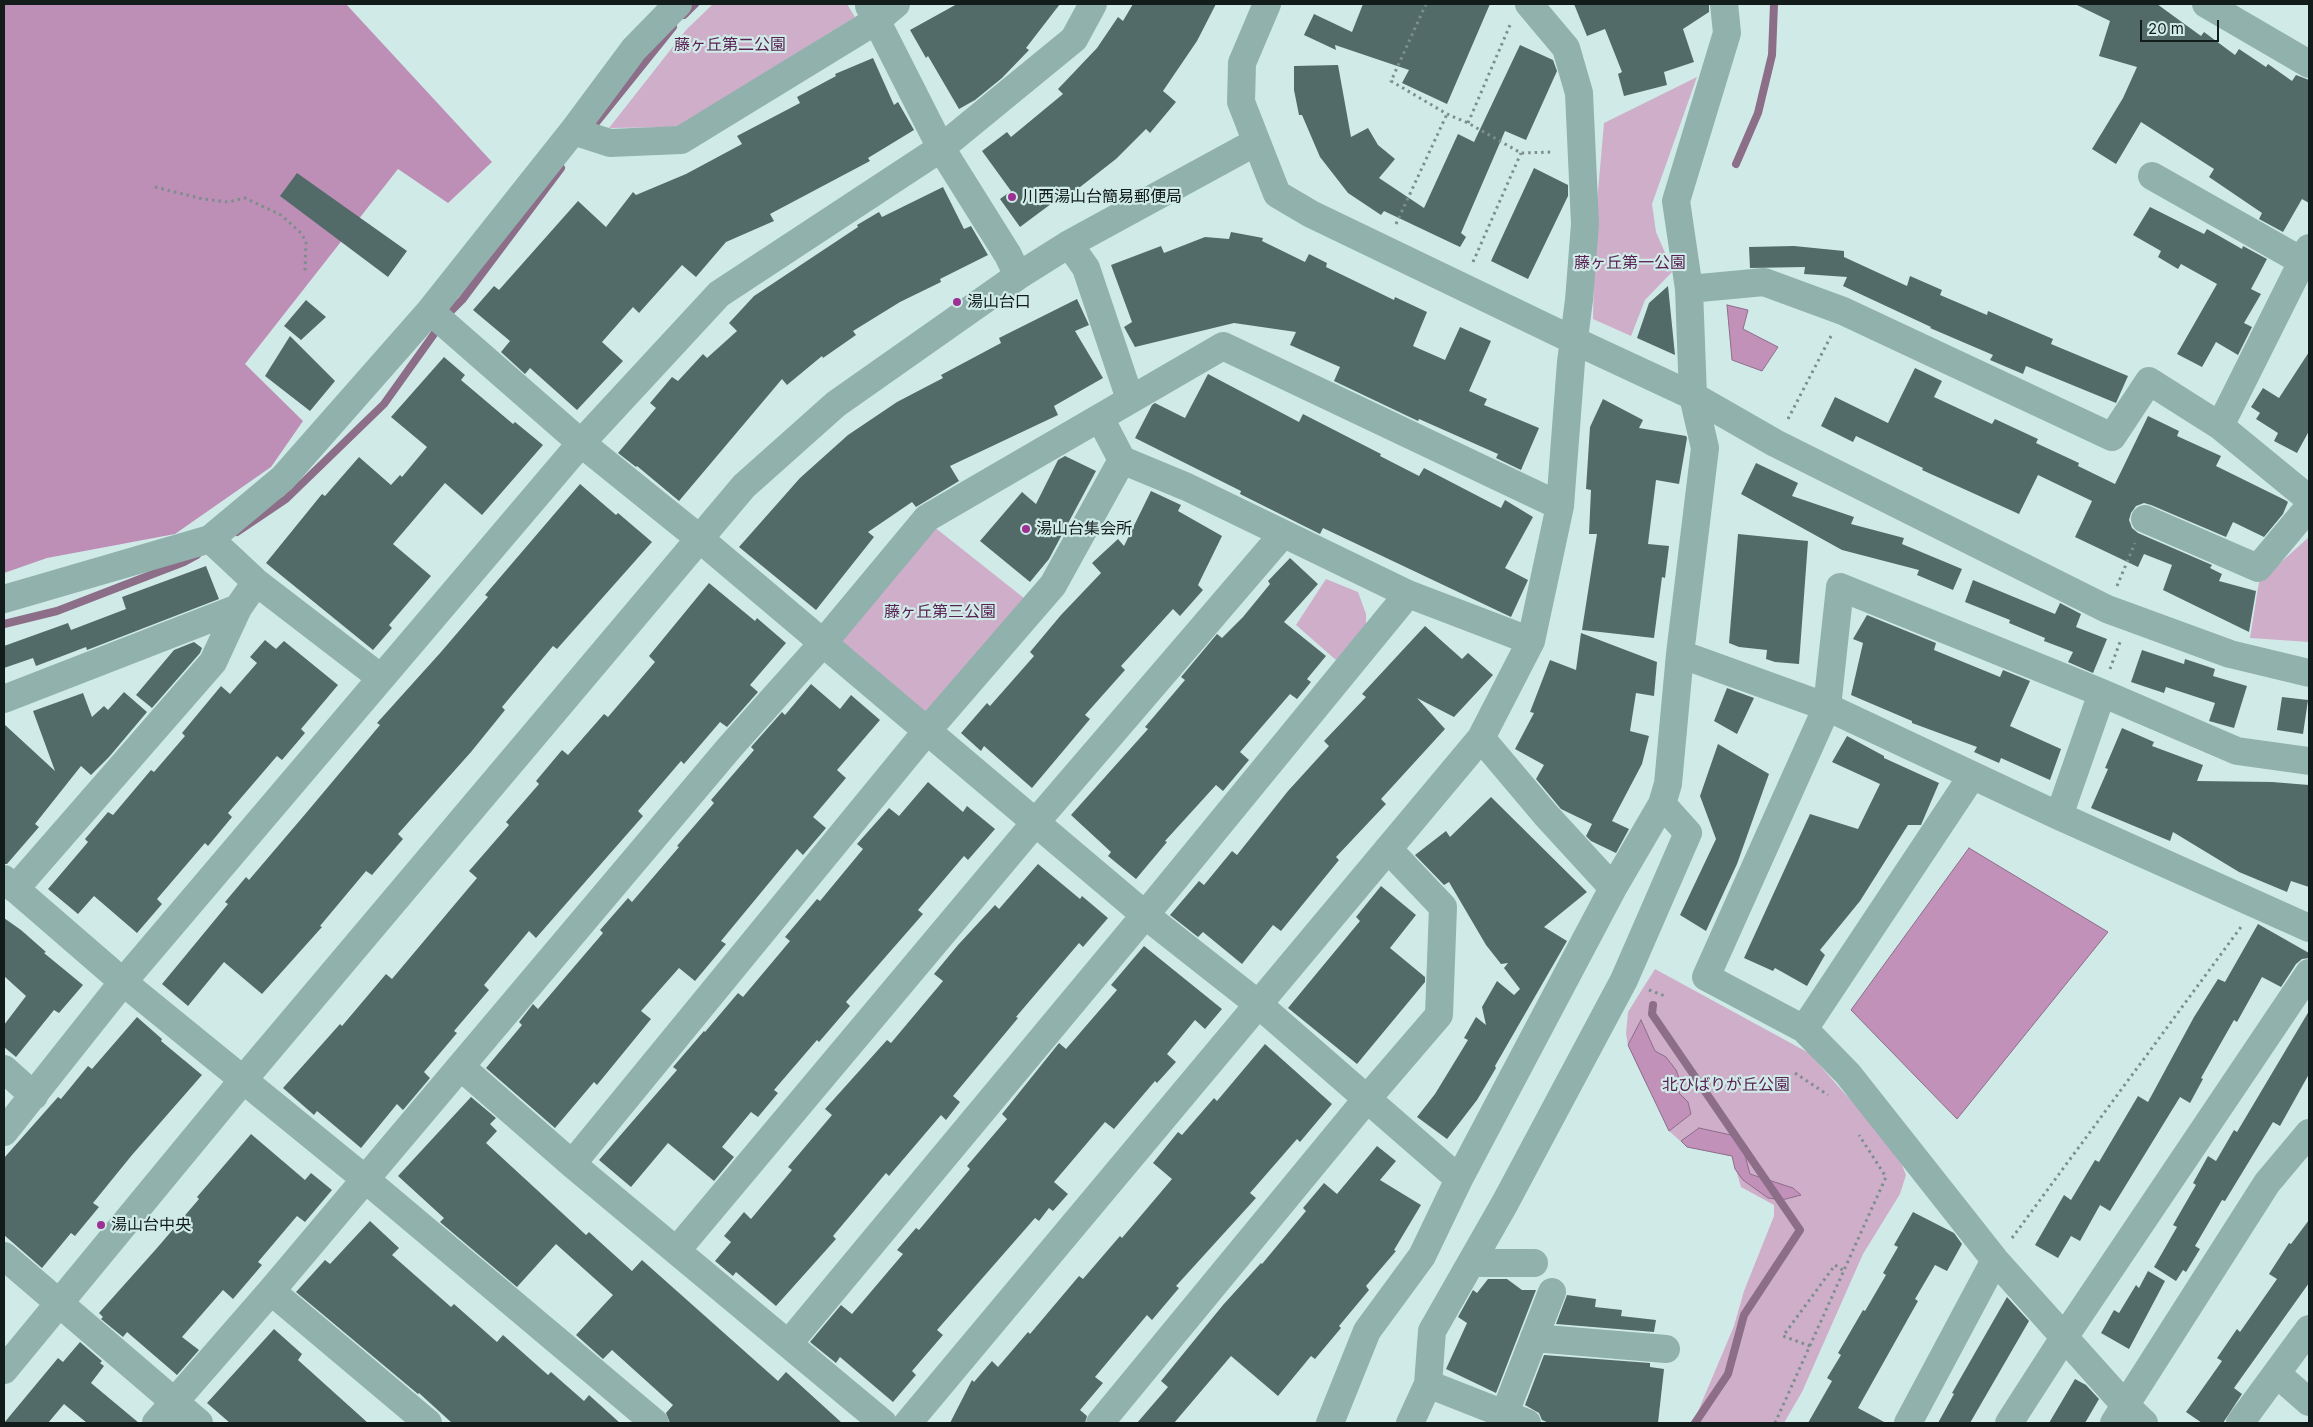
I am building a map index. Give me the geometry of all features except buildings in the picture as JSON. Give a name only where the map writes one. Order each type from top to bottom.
[{"type":"street","points":[[4,599],[217,546],[284,478],[431,311],[573,131],[634,49],[678,4]]},
{"type":"street","points":[[4,1132],[123,982],[581,443],[719,294],[941,148],[1074,39],[1093,4]]},
{"type":"street","points":[[1267,4],[1242,63],[1241,102],[1277,194],[1311,214],[1693,396],[1775,443],[2118,613],[2230,654],[2309,673]]},
{"type":"street","points":[[1330,1423],[1367,1330],[1422,1256],[1459,1179],[1614,888],[1665,807],[1680,654],[1705,448],[1693,396],[1689,289],[1676,202],[1727,32],[1724,4]]},
{"type":"street","points":[[2220,7],[2309,64]]},
{"type":"street","points":[[573,131],[610,143],[681,140],[880,9],[941,148],[1008,255],[1018,276]]},
{"type":"street","points":[[908,1423],[1481,738],[1531,641],[1560,506],[1585,224],[1580,151],[1579,93],[1566,48],[1520,13]]},
{"type":"street","points":[[4,1370],[243,1080],[744,486],[836,404],[1018,276],[1069,244],[1256,142]]},
{"type":"street","points":[[2152,176],[2307,258],[2220,426]]},
{"type":"street","points":[[1069,244],[1086,268],[1130,399]]},
{"type":"street","points":[[1689,289],[1764,282],[1843,311],[2112,437],[2149,381],[2220,426],[2309,499]]},
{"type":"street","points":[[431,311],[581,443],[700,539],[926,732],[1146,915],[1258,1004],[1459,1179]]},
{"type":"street","points":[[156,1423],[271,1291],[730,747],[823,643],[927,518],[1223,346],[1560,506]]},
{"type":"street","points":[[1100,418],[1122,460],[1187,487],[1408,594],[1531,641]]},
{"type":"street","points":[[572,1164],[926,732],[1053,585],[1122,460]]},
{"type":"street","points":[[2145,519],[2258,568],[2309,507]]},
{"type":"street","points":[[677,1250],[1035,823],[1283,534]]},
{"type":"street","points":[[217,546],[256,582],[381,678]]},
{"type":"street","points":[[256,582],[238,608],[213,662],[9,884],[123,982],[365,1179],[655,1423]]},
{"type":"street","points":[[2309,761],[2237,751],[2102,693],[1840,587],[1827,707],[1706,977],[1804,1029],[1848,1074],[1995,1260],[2065,1336],[2128,1417],[2267,1183],[2309,1133]]},
{"type":"street","points":[[789,1343],[1146,915],[1408,594]]},
{"type":"street","points":[[4,698],[238,608]]},
{"type":"street","points":[[1680,654],[1827,707],[2059,816],[2309,928]]},
{"type":"street","points":[[2059,816],[2102,693]]},
{"type":"street","points":[[1481,738],[1546,815],[1614,888]]},
{"type":"street","points":[[1804,1029],[1972,776]]},
{"type":"street","points":[[1410,1423],[1428,1384],[1432,1331],[1506,1203],[1624,980],[1688,832],[1665,807]]},
{"type":"street","points":[[1100,1423],[1366,1100],[1439,1015],[1443,907],[1388,849]]},
{"type":"street","points":[[2009,1423],[2065,1336],[2309,972]]},
{"type":"street","points":[[461,1067],[572,1164],[883,1423]]},
{"type":"street","points":[[4,1069],[34,1096]]},
{"type":"street","points":[[4,1256],[199,1423]]},
{"type":"street","points":[[1908,1423],[1995,1260]]},
{"type":"street","points":[[1471,1263],[1534,1264]]},
{"type":"street","points":[[271,1291],[428,1423]]},
{"type":"street","points":[[1428,1384],[1511,1420],[1534,1338],[1552,1292]]},
{"type":"street","points":[[2240,1423],[2309,1329]]},
{"type":"street","points":[[1534,1338],[1666,1349]]},
{"type":"street","points":[[2277,1374],[2309,1402]]},
{"type":"path","points":[[1426,4],[1391,81],[1447,114],[1468,123],[1522,153],[1580,151]]},
{"type":"path","points":[[1468,123],[1520,13]]},
{"type":"path","points":[[1394,229],[1447,114]]},
{"type":"path","points":[[1471,265],[1522,153]]},
{"type":"path","points":[[155,187],[203,199],[228,202],[245,198],[281,215],[302,232],[306,242],[305,271]]},
{"type":"path","points":[[1775,443],[1843,311]]},
{"type":"path","points":[[2102,693],[2118,613],[2145,519]]},
{"type":"path","points":[[1995,1260],[2257,905]]},
{"type":"path","points":[[1795,1074],[1837,1101],[1848,1074]]},
{"type":"path","points":[[1776,1423],[1886,1177],[1857,1132]]},
{"type":"path","points":[[1810,1346],[1783,1336],[1835,1265],[1844,1271]]},
{"type":"green space","name":"藤ヶ丘第二公園","points":[[713,4],[847,4],[855,17],[678,127],[609,128],[686,30]]},
{"type":"green space","name":"藤ヶ丘第一公園","points":[[1697,77],[1652,204],[1656,232],[1673,271],[1645,300],[1631,336],[1593,319],[1595,225],[1604,123]]},
{"type":"green space","name":"藤ヶ丘第三公園","points":[[933,526],[1029,602],[927,716],[837,642]]},
{"type":"green space","points":[[2309,537],[2309,642],[2250,638],[2259,582]]},
{"type":"green space","points":[[1326,579],[1358,592],[1366,614],[1366,629],[1336,660],[1296,625]]},
{"type":"green space","name":"北ひばりが丘公園","points":[[1655,969],[1809,1053],[1846,1095],[1868,1116],[1900,1160],[1906,1175],[1900,1194],[1863,1254],[1802,1392],[1784,1423],[1693,1423],[1734,1326],[1744,1291],[1774,1216],[1774,1205],[1741,1187],[1732,1156],[1687,1147],[1669,1131],[1659,1106],[1643,1078],[1628,1045],[1626,1034],[1628,1012]]},
{"type":"shaded area","points":[[4,4],[346,4],[492,162],[448,203],[398,169],[245,364],[303,421],[271,467],[175,534],[47,558],[4,573]]},
{"type":"shaded area","points":[[1727,305],[1748,310],[1743,329],[1778,347],[1762,371],[1732,360]]},
{"type":"shaded area","points":[[1969,848],[2108,932],[1957,1119],[1851,1010]]},
{"type":"shaded area","points":[[1641,1020],[1655,1051],[1666,1057],[1676,1070],[1682,1086],[1679,1093],[1688,1102],[1691,1114],[1669,1131],[1628,1045]]},
{"type":"shaded area","points":[[1699,1128],[1731,1135],[1742,1144],[1750,1174],[1793,1188],[1801,1195],[1782,1200],[1768,1198],[1743,1180],[1735,1169],[1732,1156],[1687,1147],[1681,1141]]},
{"type":"waterway","points":[[684,15],[695,4]]},
{"type":"waterway","points":[[1736,164],[1758,113],[1772,55],[1774,4]]},
{"type":"waterway","points":[[591,129],[673,27]]},
{"type":"waterway","points":[[237,532],[286,499],[384,404],[449,313],[462,300],[561,168]]},
{"type":"waterway","points":[[4,624],[57,611],[184,562],[197,555]]},
{"type":"waterway","points":[[1653,1005],[1652,1014],[1800,1230],[1744,1315],[1728,1374],[1695,1423]]},
{"type":"place","name":"川西湯山台簡易郵便局","points":[[1012,197]]},
{"type":"place","name":"湯山台口","points":[[957,302]]},
{"type":"place","name":"湯山台集会所","points":[[1026,529]]},
{"type":"place","name":"湯山台中央","points":[[101,1225]]}]
